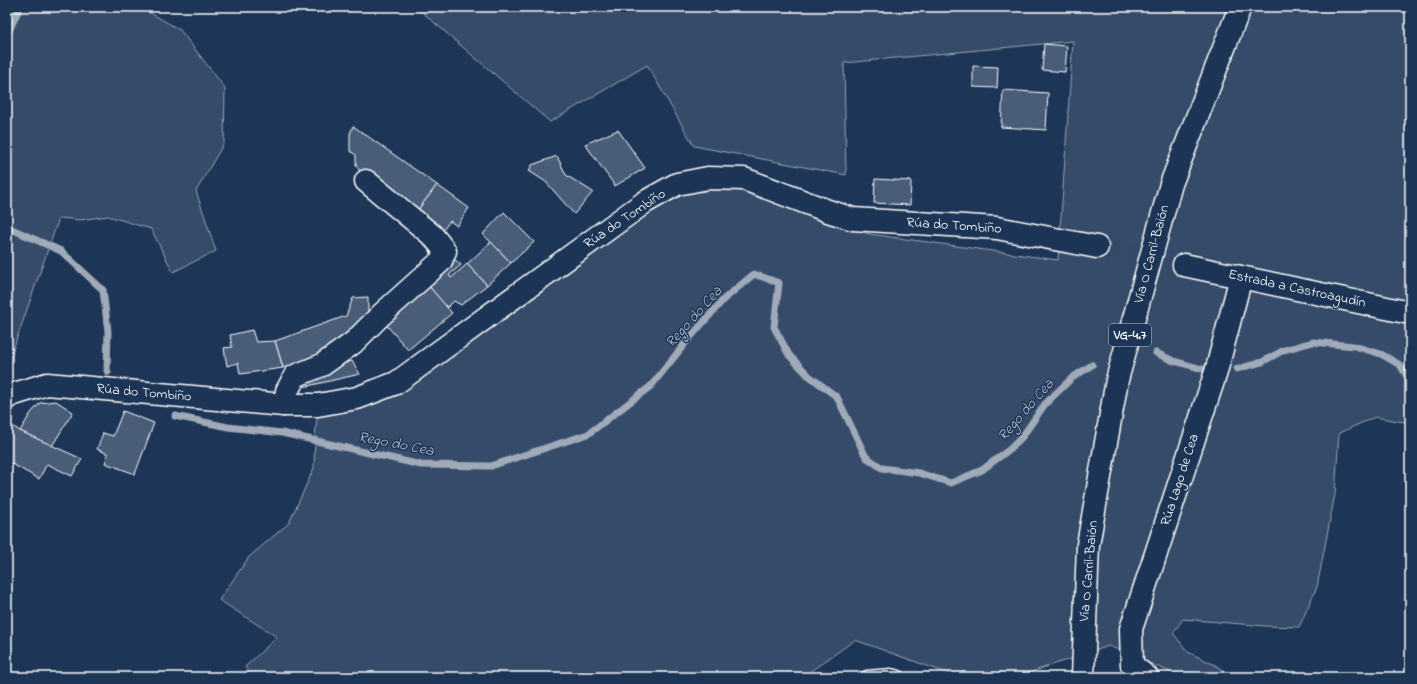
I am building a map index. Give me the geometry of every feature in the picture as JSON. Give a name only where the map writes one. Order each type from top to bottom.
[{"type":"main road","name":"Vía O Carril-Baión","points":[[1083,677],[1088,545],[1118,380],[1171,184],[1240,7]]},
{"type":"main road","name":"Rúa do Tombiño","points":[[7,398],[11,395],[47,384],[284,405],[318,405],[357,398],[396,383],[645,202],[677,184],[708,178],[744,179],[853,219],[997,228],[1097,246]]},
{"type":"main road","points":[[284,405],[287,391],[295,376],[322,365],[353,343],[381,315],[441,261],[444,251],[433,236],[366,181]]},
{"type":"main road","name":"Estrada a Castroagudín","points":[[1184,265],[1410,313]]},
{"type":"main road","name":"Rúa Lago de Cea","points":[[1147,677],[1132,665],[1130,629],[1216,372],[1241,277]]},
{"type":"lane","points":[[867,677],[891,675],[899,677]]},
{"type":"shaded area","points":[[7,7],[140,7],[180,30],[225,88],[224,143],[196,191],[216,251],[173,272],[151,229],[108,216],[80,220],[59,218],[10,358],[7,358]]},
{"type":"shaded area","points":[[416,7],[1410,7],[1410,423],[1375,417],[1339,433],[1335,494],[1317,587],[1299,627],[1265,626],[1183,619],[1173,633],[1188,652],[1235,677],[1182,677],[1109,646],[1016,677],[958,677],[855,640],[802,677],[252,677],[245,667],[277,637],[219,600],[249,557],[289,523],[314,468],[318,405],[396,383],[645,202],[708,178],[869,234],[1058,260],[1073,41],[844,63],[846,175],[694,146],[647,65],[550,122]]},
{"type":"building","points":[[1044,44],[1067,46],[1065,72],[1042,70]]},
{"type":"building","points":[[973,66],[998,67],[997,88],[973,87]]},
{"type":"building","points":[[1003,90],[1048,93],[1046,130],[1001,127]]},
{"type":"building","points":[[353,126],[437,185],[417,211],[361,173],[356,165],[356,155],[350,151],[350,134]]},
{"type":"building","points":[[618,130],[645,168],[615,186],[585,144]]},
{"type":"building","points":[[557,156],[566,175],[593,192],[574,214],[546,182],[529,171],[532,165]]},
{"type":"building","points":[[875,179],[911,181],[910,205],[874,203]]},
{"type":"building","points":[[437,185],[469,208],[457,226],[450,221],[443,230],[417,211]]},
{"type":"building","points":[[504,212],[534,242],[511,263],[483,234]]},
{"type":"building","points":[[491,242],[511,263],[487,285],[467,264]]},
{"type":"building","points":[[452,257],[461,265],[449,275],[451,278],[467,264],[487,285],[461,305],[454,301],[447,308],[427,284]]},
{"type":"building","points":[[427,284],[452,313],[408,350],[383,321]]},
{"type":"building","points":[[368,297],[366,321],[320,356],[283,368],[275,341],[346,316],[353,298]]},
{"type":"building","points":[[252,330],[256,342],[275,341],[283,368],[240,374],[238,363],[227,366],[224,348],[232,347],[230,335]]},
{"type":"building","points":[[352,361],[360,374],[299,388],[301,379],[324,369]]},
{"type":"building","points":[[56,401],[73,412],[52,446],[20,431],[31,413],[40,403]]},
{"type":"building","points":[[123,411],[154,423],[135,474],[105,463],[108,454],[97,449],[103,433],[113,436]]},
{"type":"building","points":[[8,423],[20,431],[82,459],[72,476],[47,464],[39,479],[7,461]]},
{"type":"waterway","name":"Rego do Cea","points":[[7,35],[20,7]]},
{"type":"waterway","name":"Rego do Cea","points":[[7,227],[61,251],[103,290],[108,331],[108,372]]},
{"type":"waterway","name":"Rego do Cea","points":[[175,416],[228,427],[282,433],[421,465],[491,466],[588,434],[651,386],[687,341],[724,299],[754,274],[779,283],[774,327],[789,355],[808,375],[837,397],[866,457],[882,468],[919,473],[951,483],[982,470],[1010,449],[1022,437],[1045,404],[1072,378],[1092,365]]},
{"type":"waterway","name":"Rego do Cea","points":[[1237,369],[1262,362],[1284,350],[1313,342],[1354,346],[1381,354],[1400,365],[1410,381]]},
{"type":"waterway","name":"Rego do Cea","points":[[1156,353],[1174,361],[1206,370]]},
{"type":"tunnel","points":[[1097,247],[1184,265]]}]
